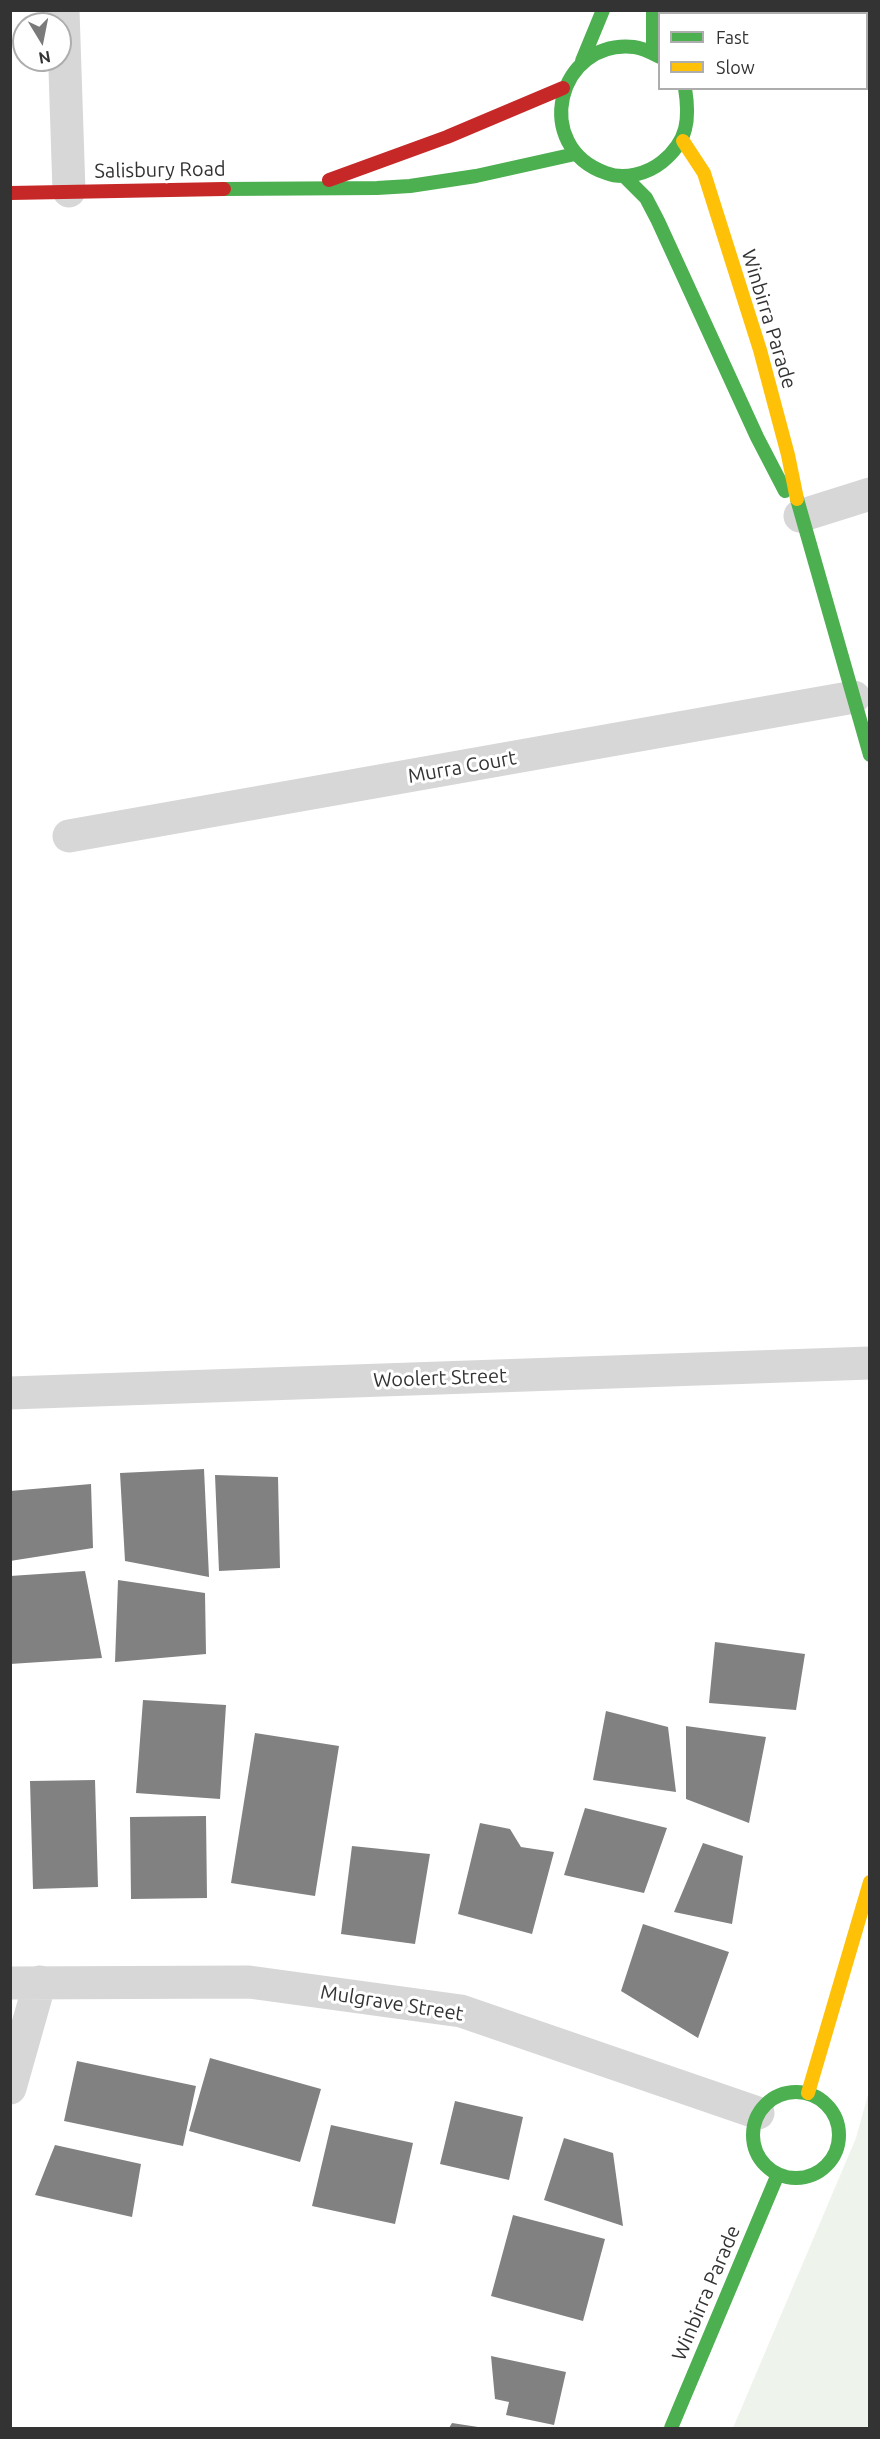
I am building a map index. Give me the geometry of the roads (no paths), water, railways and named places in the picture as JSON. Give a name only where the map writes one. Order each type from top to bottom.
[{"type":"street","points":[[63,10],[69,191]]},
{"type":"street","points":[[582,62],[603,10]]},
{"type":"street","points":[[653,10],[656,54],[635,46],[616,46],[598,52],[582,62],[571,74],[563,88],[559,106],[560,123],[565,140],[575,154],[589,166],[606,174],[625,177],[643,174],[659,166],[673,155],[683,141],[690,121],[689,100],[686,90]]},
{"type":"street","name":"Salisbury Road","points":[[310,187],[409,153],[486,123],[563,88]]},
{"type":"street","name":"Winbirra Parade","points":[[683,141],[704,173],[760,350],[788,455],[800,516],[870,754]]},
{"type":"street","name":"Salisbury Road","points":[[10,193],[310,187],[349,190],[400,188],[469,179],[575,154]]},
{"type":"street","name":"Winbirra Parade","points":[[625,177],[646,198],[658,221],[764,454],[800,516]]},
{"type":"street","points":[[800,516],[870,494]]},
{"type":"street","name":"Murra Court","points":[[69,836],[854,697]]},
{"type":"street","name":"Woolert Street","points":[[10,1393],[870,1363]]},
{"type":"street","points":[[808,2093],[870,1882]]},
{"type":"street","name":"Mulgrave Street","points":[[25,1983],[249,1982],[461,2011],[758,2113]]},
{"type":"street","points":[[10,2088],[25,1983]]},
{"type":"street","points":[[792,2091],[808,2093],[822,2099],[833,2111],[839,2126],[840,2141],[834,2156],[824,2169],[810,2176],[794,2178],[778,2174],[765,2165],[757,2154],[753,2141],[758,2113],[778,2095],[792,2091]]},
{"type":"street","name":"Winbirra Parade","points":[[671,2428],[778,2174]]}]
